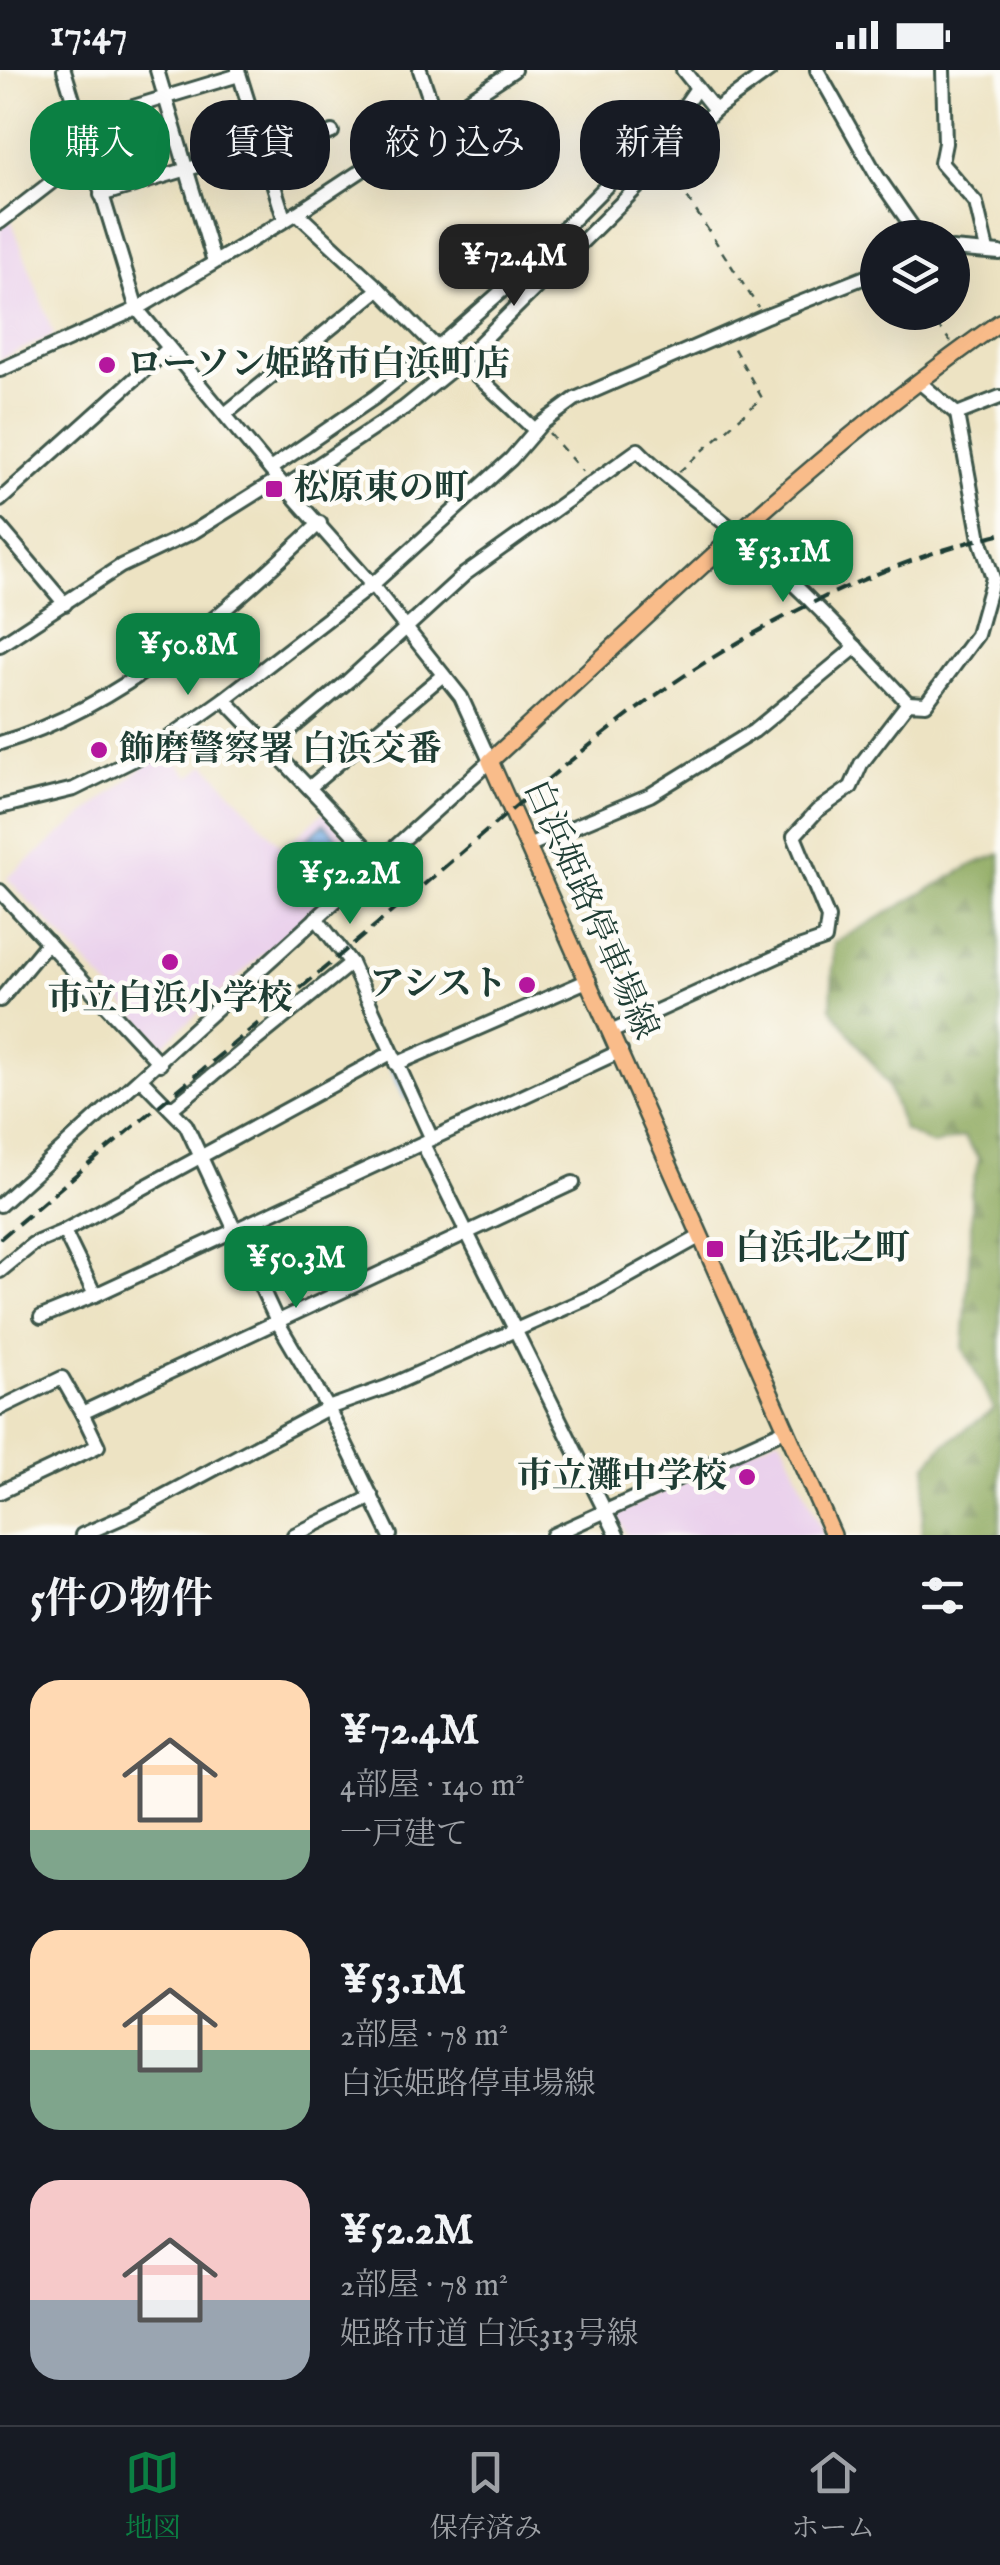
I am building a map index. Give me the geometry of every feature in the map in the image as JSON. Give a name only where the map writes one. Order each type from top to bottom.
[{"type":"main road","name":"白浜姫路停車場線","points":[[833,1535],[490,762],[788,489],[918,380],[1000,322]]},
{"type":"street","points":[[64,70],[73,100]]},
{"type":"street","points":[[157,70],[214,262]]},
{"type":"street","points":[[420,70],[430,100]]},
{"type":"street","points":[[468,100],[514,70]]},
{"type":"street","points":[[683,70],[707,100]]},
{"type":"street","points":[[720,107],[770,70]]},
{"type":"street","points":[[818,70],[877,176],[908,220]]},
{"type":"street","points":[[943,70],[941,164],[976,203],[993,252]]},
{"type":"street","points":[[158,100],[238,73],[246,100]]},
{"type":"street","points":[[688,100],[696,88]]},
{"type":"street","points":[[101,195],[190,170]]},
{"type":"street","points":[[0,370],[136,309],[350,177]]},
{"type":"street","points":[[0,222],[41,190]]},
{"type":"street","points":[[0,1205],[490,762],[461,697],[372,585],[136,309],[99,190]]},
{"type":"street","points":[[279,190],[290,216],[538,427]]},
{"type":"street","points":[[278,478],[440,346],[505,288],[602,190]]},
{"type":"street","points":[[0,645],[121,566],[195,532],[278,478],[404,408],[461,362],[637,190]]},
{"type":"street","points":[[0,807],[74,789],[149,752],[224,699],[372,585],[511,459],[538,427],[575,399],[764,316],[860,279]]},
{"type":"street","points":[[225,414],[379,288]]},
{"type":"street","points":[[0,500],[169,348]]},
{"type":"street","points":[[271,746],[465,574],[638,450],[668,482],[739,534],[856,647],[908,704],[926,704],[978,635],[992,578],[980,539],[957,414],[918,380]]},
{"type":"street","points":[[957,414],[1000,396]]},
{"type":"street","points":[[0,744],[45,730],[124,686],[253,586],[320,523]]},
{"type":"street","points":[[0,527],[65,604]]},
{"type":"street","points":[[530,846],[650,795],[754,731],[856,647]]},
{"type":"street","points":[[310,786],[443,675]]},
{"type":"street","points":[[224,699],[379,861]]},
{"type":"street","points":[[612,1032],[787,952],[826,939],[828,918],[794,836],[850,787],[861,764],[908,704]]},
{"type":"street","points":[[0,891],[160,1064]]},
{"type":"street","points":[[316,918],[351,963],[466,1234],[610,1511],[616,1535]]},
{"type":"street","points":[[0,1000],[48,942]]},
{"type":"street","points":[[171,1109],[351,963]]},
{"type":"street","points":[[0,1270],[33,1244],[394,1059],[589,980]]},
{"type":"street","points":[[41,1317],[95,1296],[620,1051]]},
{"type":"street","points":[[142,1080],[186,1126],[277,1321],[328,1408],[390,1535]]},
{"type":"street","points":[[82,1413],[572,1183]]},
{"type":"street","points":[[64,1231],[95,1296]]},
{"type":"street","points":[[82,1535],[132,1513],[328,1408],[387,1387],[597,1294],[701,1236]]},
{"type":"street","points":[[0,1408],[62,1378],[98,1446],[0,1492]]},
{"type":"street","points":[[553,1535],[787,1429]]},
{"type":"street","points":[[294,1535],[372,1497]]},
{"type":"path","points":[[684,190],[764,316]]},
{"type":"path","points":[[942,330],[959,350]]},
{"type":"path","points":[[668,482],[762,398],[726,335]]},
{"type":"path","points":[[538,427],[592,481]]},
{"type":"shaded area","points":[[11,219],[54,335],[0,359],[0,228]]},
{"type":"shaded area","name":"市立白浜小学校","points":[[165,749],[190,777],[206,764],[283,848],[324,812],[366,860],[163,1045],[7,878]]},
{"type":"shaded area","name":"市立灘中学校","points":[[778,1437],[824,1535],[627,1535],[618,1519],[620,1513]]},
{"type":"green space","points":[[1000,854],[1000,1535],[921,1535],[927,1465],[943,1446],[994,1409],[963,1348],[971,1192],[979,1159],[964,1137],[933,1145],[904,1130],[887,1083],[831,1008],[834,943],[974,864]]},
{"type":"water","points":[[324,823],[355,858],[337,875],[324,862],[318,867],[299,846]]},
{"type":"waterway","points":[[381,1043],[406,1098]]},
{"type":"railway","points":[[0,1239],[549,778],[652,698],[731,646],[818,600],[909,561],[1000,534]]},
{"type":"place","name":"ローソン姫路市白浜町店","points":[[107,365]]},
{"type":"place","name":"松原東の町","points":[[274,489]]},
{"type":"place","name":"飾磨警察署 白浜交番","points":[[99,750]]},
{"type":"place","name":"市立白浜小学校","points":[[170,962]]},
{"type":"place","name":"アシスト","points":[[527,985]]},
{"type":"place","name":"白浜北之町","points":[[715,1249]]},
{"type":"place","name":"市立灘中学校","points":[[747,1477]]}]
